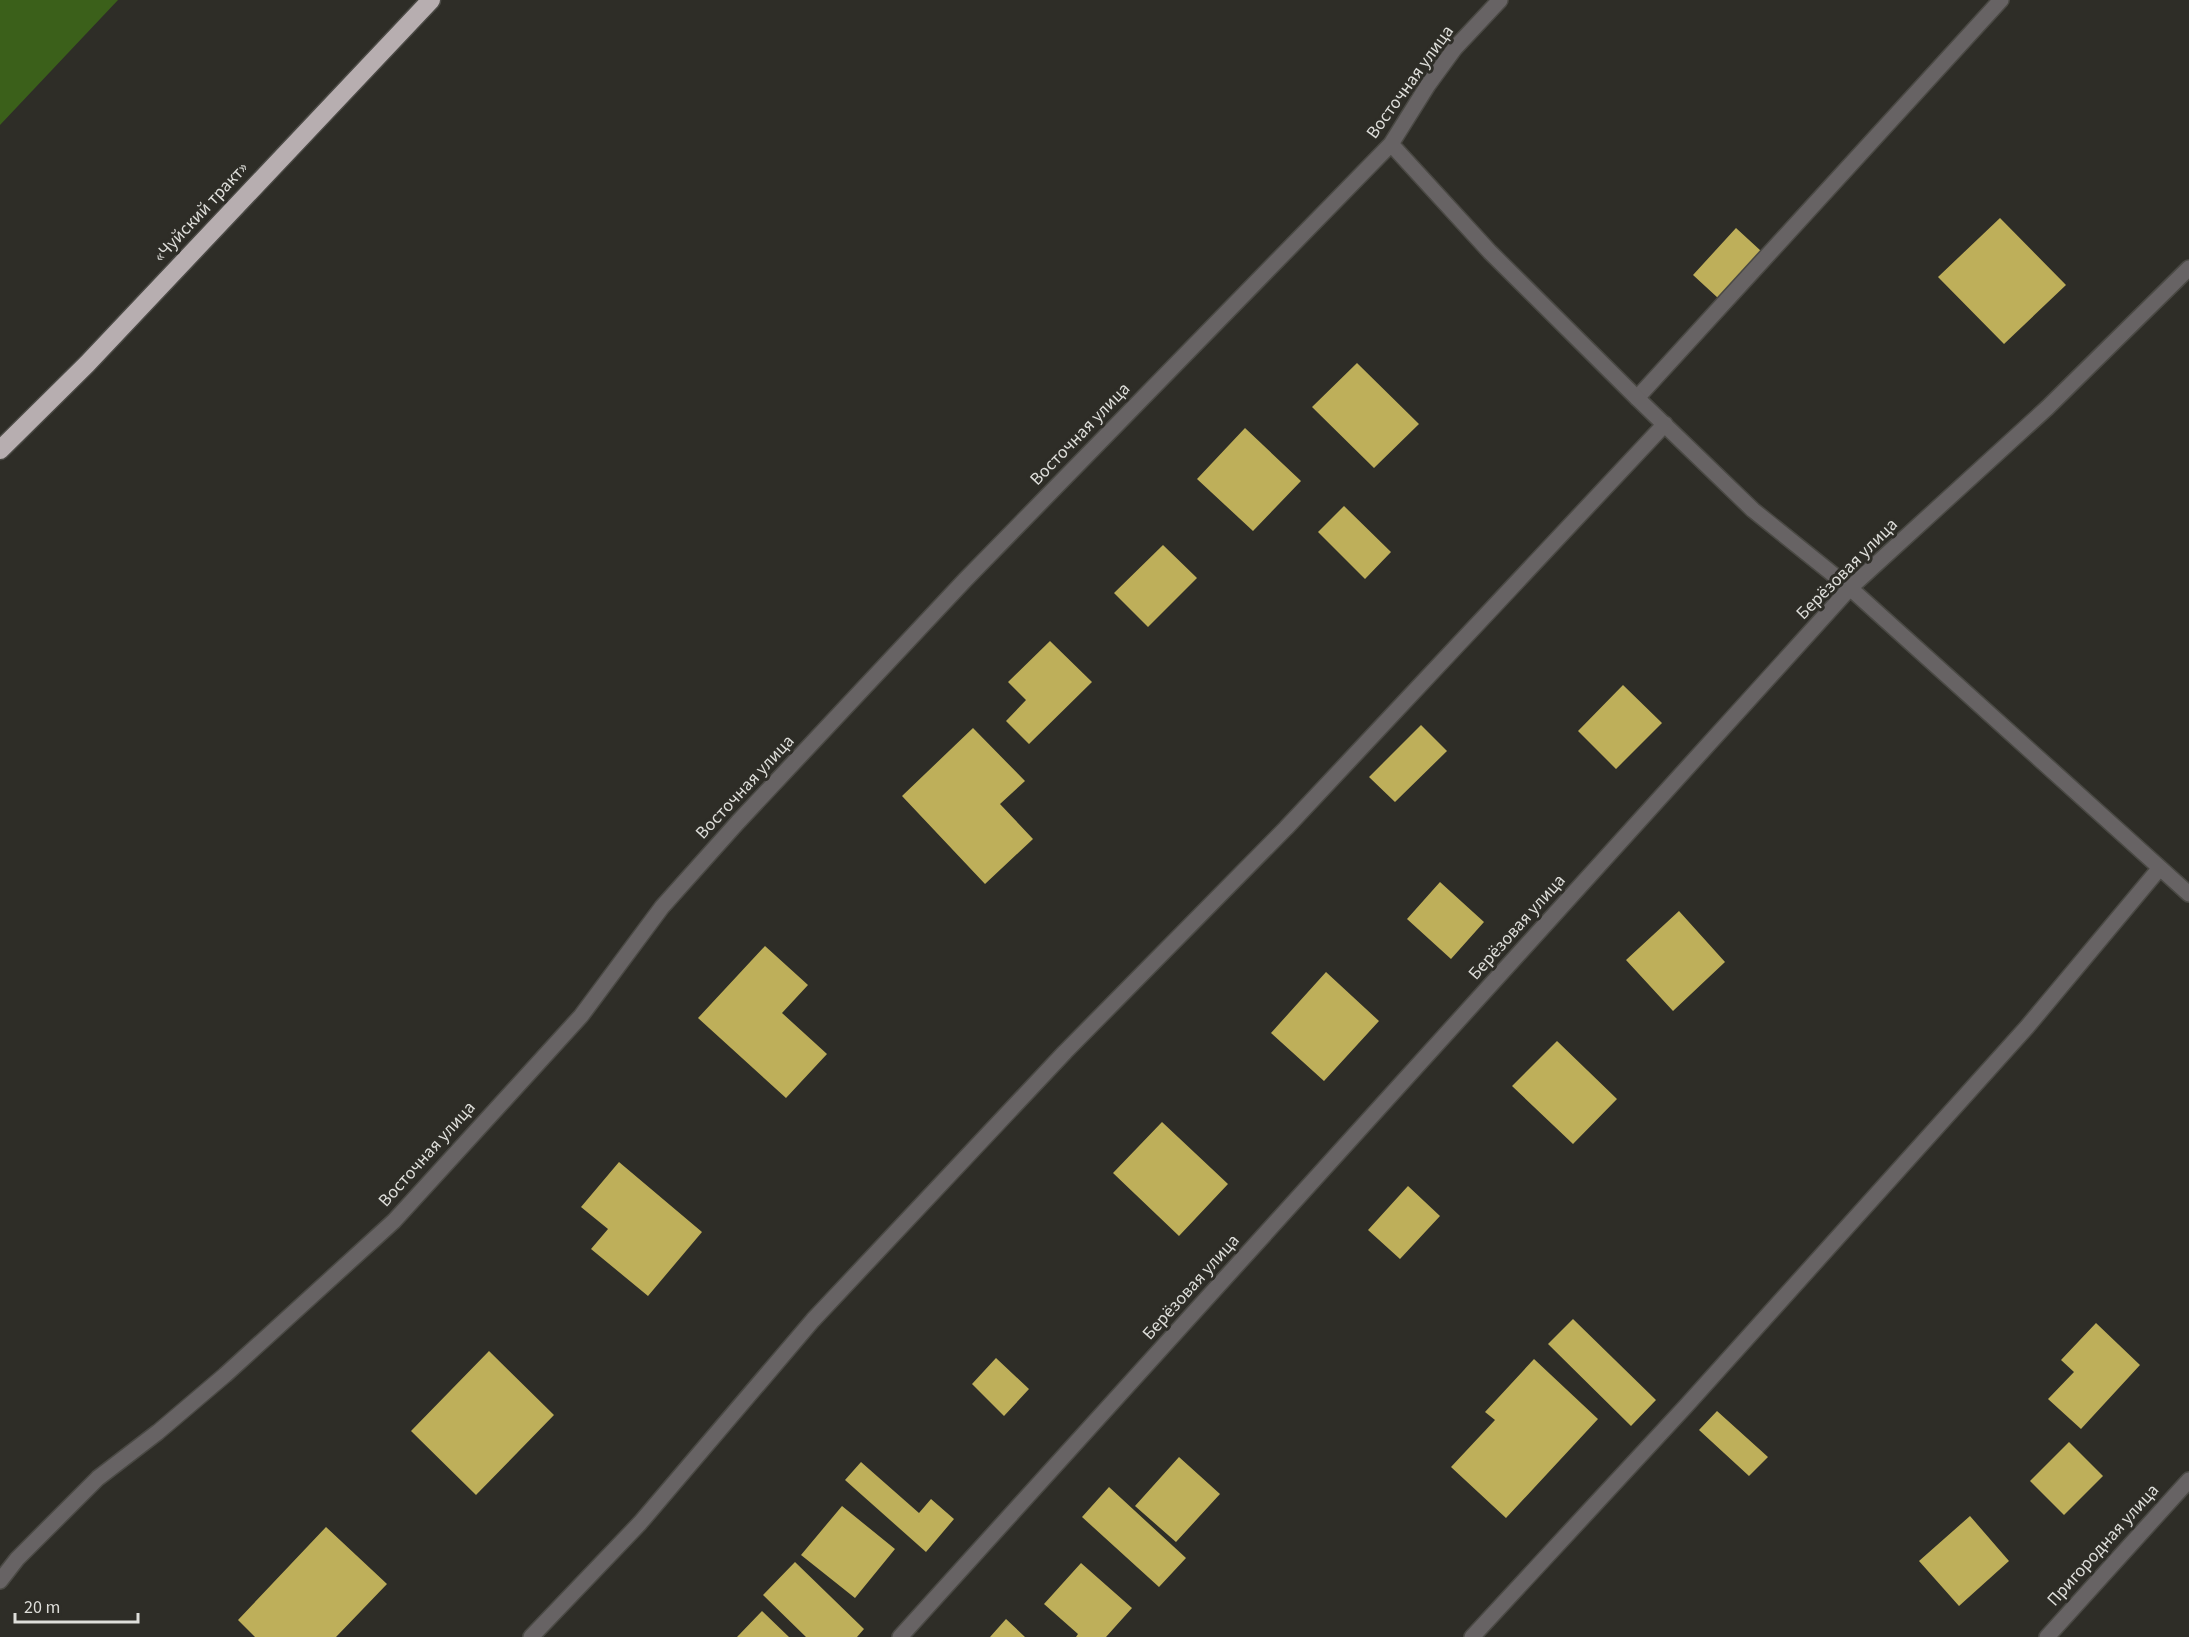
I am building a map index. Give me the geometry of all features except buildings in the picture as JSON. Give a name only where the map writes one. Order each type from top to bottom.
[{"type":"highway","name":"«Чуйский тракт»","points":[[0,450],[87,364],[430,0]]},
{"type":"street","name":"Восточная улица","points":[[0,1581],[17,1559],[98,1478],[158,1432],[225,1375],[394,1221],[581,1016],[662,907],[738,822],[965,580],[1391,144],[1428,85],[1455,48],[1500,0]]},
{"type":"street","points":[[1637,398],[2001,0]]},
{"type":"street","points":[[1391,144],[1490,252],[1753,510],[1850,588],[2189,894]]},
{"type":"street","name":"Берёзовая улица","points":[[900,1637],[1850,588],[2047,408],[2189,268]]},
{"type":"street","points":[[531,1637],[640,1523],[829,1302],[1065,1052],[1286,828],[1665,424]]},
{"type":"street","points":[[1472,1637],[1694,1397],[2012,1044],[2159,869]]},
{"type":"street","name":"Пригородная улица","points":[[2047,1637],[2189,1480]]},
{"type":"green space","points":[[0,0],[118,0],[0,125]]}]
